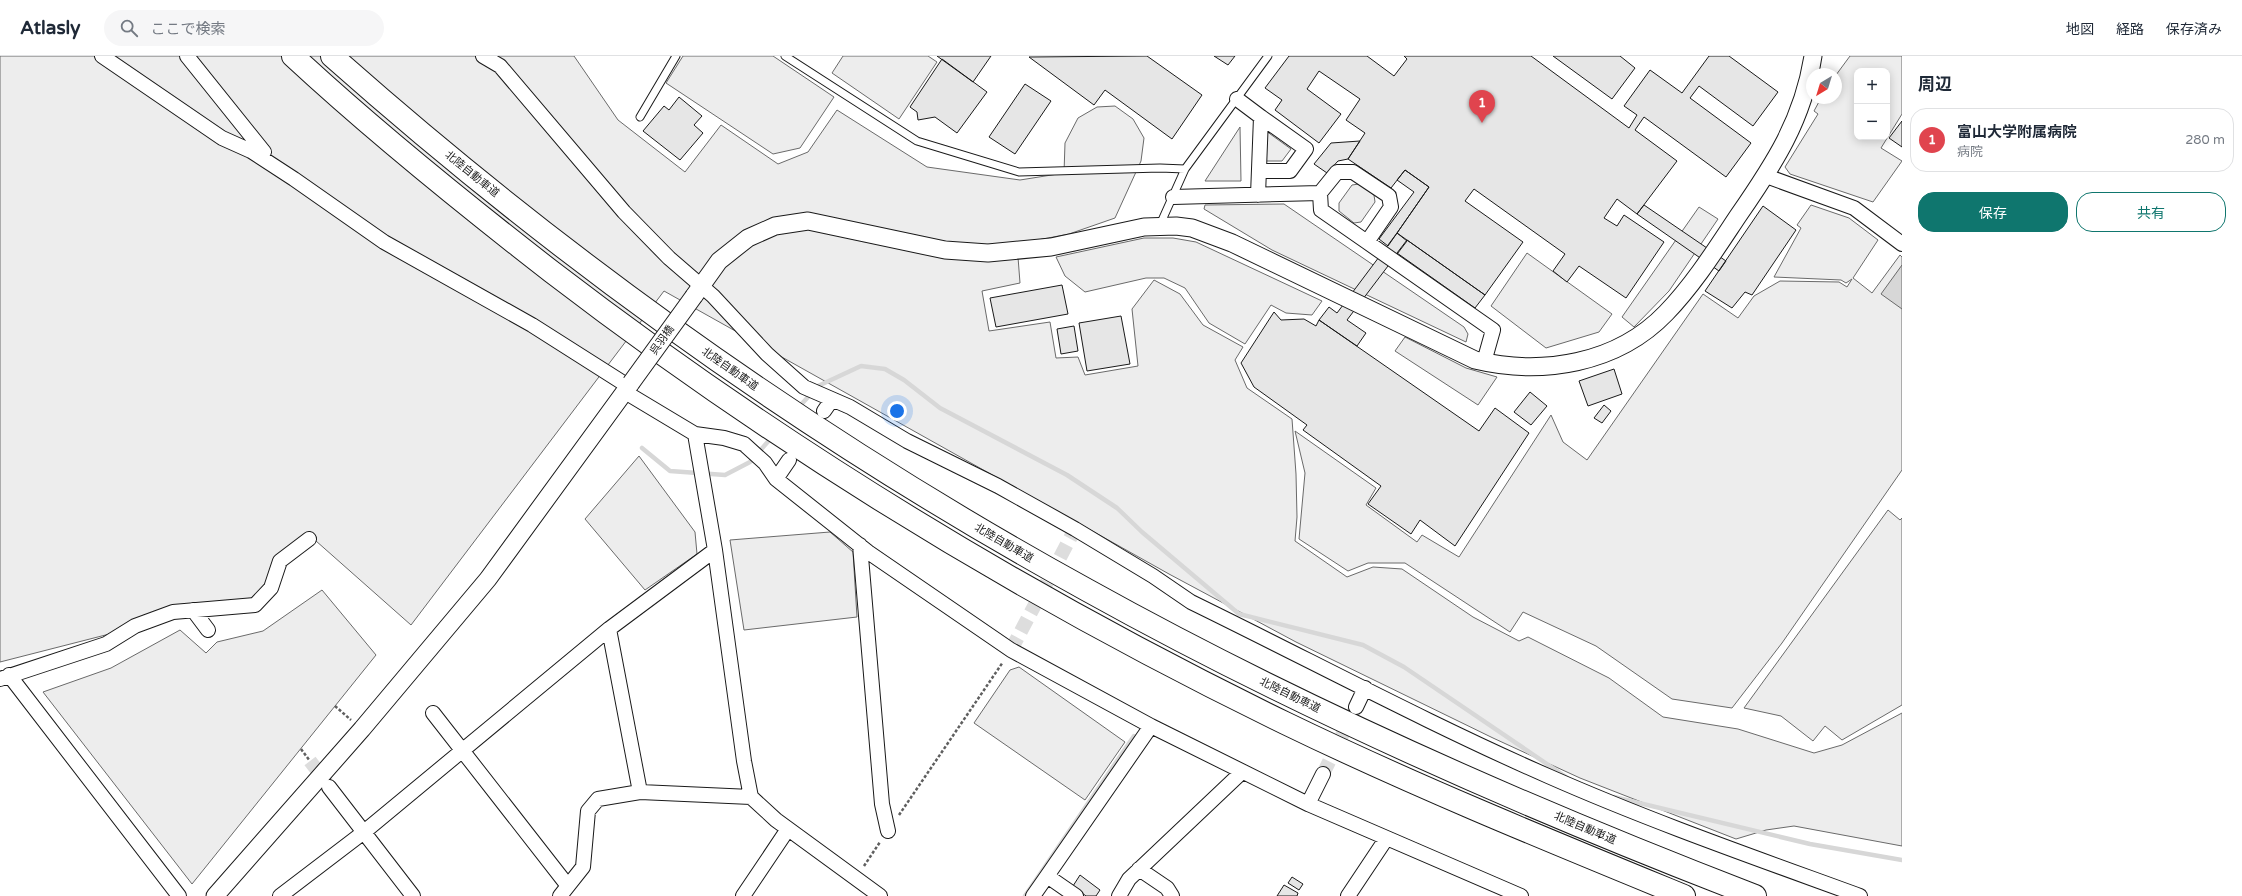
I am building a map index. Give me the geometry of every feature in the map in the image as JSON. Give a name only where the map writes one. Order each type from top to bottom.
[{"type":"highway","points":[[294,56],[409,158],[592,303],[690,373],[784,437],[981,562],[1178,669],[1287,724],[1409,780],[1684,896]]},
{"type":"highway","name":"北陸自動車道","points":[[332,56],[516,210],[609,282],[697,346],[799,416],[996,539],[1187,644],[1294,698],[1523,802],[1755,896]]},
{"type":"street","points":[[102,56],[222,138],[251,151],[288,175],[384,242],[532,325],[628,387],[695,434],[724,438],[744,444],[765,463],[776,479],[860,545],[1011,650],[1151,726],[1308,804],[1386,839],[1521,896]]},
{"type":"street","points":[[187,56],[264,152]]},
{"type":"street","points":[[484,56],[502,61],[624,212],[669,258],[698,291],[799,383],[827,406],[850,408],[907,440],[998,486],[1068,525],[1154,576],[1191,602],[1470,741],[1549,777],[1681,831],[1860,896]]},
{"type":"street","name":"呉羽橋","points":[[215,896],[362,729],[488,579],[719,261],[748,238],[776,226],[808,221],[945,250],[988,253],[1051,247],[1144,228],[1192,228],[1232,243],[1438,343],[1484,362],[1526,367],[1564,365],[1601,356],[1639,336],[1666,314],[1698,275],[1766,176],[1797,118],[1807,88],[1812,56]]},
{"type":"street","points":[[1236,99],[1306,149],[1290,170],[1259,170]]},
{"type":"street","points":[[1258,195],[1261,117]]},
{"type":"street","points":[[1366,242],[1391,207],[1389,196],[1353,172],[1337,172],[1320,193],[1321,210],[1366,242],[1493,330],[1484,362]]},
{"type":"street","points":[[1766,176],[1854,208],[1902,244]]},
{"type":"street","points":[[1173,197],[1320,193]]},
{"type":"street","points":[[695,434],[715,550],[744,761],[751,797],[788,829],[856,877],[880,896]]},
{"type":"street","points":[[776,479],[789,460]]},
{"type":"street","points":[[179,896],[5,677],[106,644],[135,626],[173,612],[255,605],[271,588],[280,561],[309,539]]},
{"type":"street","points":[[860,545],[882,804],[888,831]]},
{"type":"street","points":[[280,896],[364,832],[609,629],[715,550]]},
{"type":"street","points":[[193,610],[208,630]]},
{"type":"street","points":[[609,629],[640,792]]},
{"type":"street","points":[[1356,707],[1365,688]]},
{"type":"street","points":[[433,713],[564,891],[583,868],[588,811],[598,799],[640,792],[751,797]]},
{"type":"street","points":[[1033,896],[1151,726]]},
{"type":"street","points":[[1120,896],[1129,879],[1242,772]]},
{"type":"street","points":[[1308,804],[1322,774]]},
{"type":"street","points":[[329,786],[413,896]]},
{"type":"street","points":[[743,896],[788,829]]},
{"type":"street","points":[[1348,896],[1386,839]]},
{"type":"street","points":[[1139,869],[1167,888],[1172,896]]},
{"type":"street","points":[[1047,876],[1076,896]]},
{"type":"lane","points":[[640,117],[676,56]]},
{"type":"lane","points":[[785,56],[917,141],[1019,172],[1160,168],[1186,169]]},
{"type":"lane","points":[[1159,227],[1186,169],[1268,56]]},
{"type":"path","points":[[856,877],[1011,650]]},
{"type":"path","points":[[335,706],[362,729]]},
{"type":"path","points":[[301,749],[310,761]]},
{"type":"shaded area","points":[[0,56],[574,56],[618,120],[685,172],[721,125],[778,164],[808,152],[837,110],[927,167],[1020,180],[1064,173],[1065,143],[1078,118],[1097,107],[1115,106],[1133,119],[1144,138],[1141,161],[1115,218],[1069,234],[1017,244],[1020,283],[982,291],[989,331],[1050,322],[1056,358],[1078,357],[1085,375],[1138,366],[1132,309],[1154,280],[1180,294],[1203,325],[1243,347],[1235,360],[1247,388],[1292,419],[1296,474],[1297,517],[1295,541],[1347,577],[1373,567],[1402,569],[1473,617],[1519,641],[1528,637],[1609,678],[1663,717],[1738,729],[1814,753],[1842,745],[1902,713],[1902,846],[1794,826],[1766,830],[1736,839],[1580,778],[1493,738],[1296,642],[1169,574],[664,291],[411,625],[307,533],[258,596],[0,662]]},
{"type":"shaded area","points":[[683,56],[773,56],[834,97],[800,148],[773,154],[666,83]]},
{"type":"shaded area","points":[[843,56],[928,56],[937,62],[899,119],[832,73]]},
{"type":"shaded area","points":[[1850,56],[1902,56],[1902,114],[1890,133],[1890,68],[1854,68],[1854,140],[1886,140],[1881,148],[1902,161],[1873,202],[1790,174],[1785,167],[1818,114],[1814,111],[1818,104],[1842,104],[1841,68]]},
{"type":"shaded area","points":[[1240,127],[1241,181],[1205,181]]},
{"type":"shaded area","points":[[1266,131],[1291,149],[1282,161],[1265,161]]},
{"type":"shaded area","points":[[1359,184],[1374,195],[1375,202],[1361,222],[1354,223],[1339,211],[1339,203],[1352,185]]},
{"type":"shaded area","points":[[1284,204],[1464,327],[1468,334],[1466,342],[1272,250],[1204,209],[1205,205]]},
{"type":"shaded area","points":[[1811,205],[1849,218],[1878,240],[1853,278],[1872,293],[1900,255],[1902,257],[1902,470],[1782,643],[1732,708],[1672,699],[1596,646],[1523,612],[1510,632],[1405,563],[1368,563],[1348,571],[1299,539],[1305,473],[1295,431],[1376,488],[1366,505],[1417,542],[1422,535],[1459,557],[1551,415],[1563,442],[1587,460],[1703,294],[1738,318],[1754,296],[1780,281],[1839,282],[1847,287],[1852,279],[1846,283],[1841,280],[1774,277],[1801,228],[1797,225]]},
{"type":"shaded area","points":[[1699,207],[1718,219],[1669,291],[1634,327],[1622,317]]},
{"type":"shaded area","points":[[1144,238],[1173,238],[1196,242],[1322,301],[1312,315],[1286,313],[1271,305],[1245,344],[1209,323],[1185,288],[1164,278],[1146,278],[1085,292],[1065,276],[1056,257]]},
{"type":"shaded area","points":[[1527,253],[1612,314],[1599,332],[1546,348],[1491,306]]},
{"type":"shaded area","points":[[1902,265],[1902,309],[1881,294]]},
{"type":"shaded area","points":[[1405,337],[1466,368],[1497,377],[1478,405],[1395,351]]},
{"type":"shaded area","points":[[639,456],[695,532],[697,554],[645,590],[585,519]]},
{"type":"shaded area","points":[[1888,510],[1900,520],[1902,518],[1902,705],[1842,740],[1825,726],[1813,741],[1781,716],[1744,708]]},
{"type":"shaded area","points":[[830,532],[853,552],[857,617],[744,630],[730,540]]},
{"type":"shaded area","points":[[322,590],[376,655],[192,884],[43,692],[111,668],[180,630],[206,653],[217,642],[263,631]]},
{"type":"shaded area","points":[[1019,667],[1125,742],[1085,800],[974,723],[1010,670]]},
{"type":"building","points":[[937,56],[991,56],[973,82]]},
{"type":"building","points":[[1147,56],[1202,95],[1172,139],[1105,90],[1094,105],[1029,57]]},
{"type":"building","points":[[1214,56],[1235,56],[1228,65]]},
{"type":"building","points":[[1289,56],[1367,56],[1394,76],[1407,59],[1404,56],[1531,56],[1629,128],[1637,115],[1624,106],[1650,70],[1682,93],[1709,56],[1729,56],[1778,92],[1753,126],[1699,86],[1690,98],[1751,143],[1726,177],[1644,117],[1635,130],[1677,161],[1637,214],[1617,199],[1604,218],[1617,226],[1624,215],[1664,242],[1626,298],[1579,266],[1567,282],[1553,271],[1565,254],[1474,189],[1465,201],[1523,242],[1485,295],[1397,233],[1429,187],[1405,170],[1391,188],[1348,159],[1365,133],[1346,120],[1360,99],[1319,71],[1307,89],[1341,114],[1319,143],[1275,110],[1282,100],[1265,88]]},
{"type":"building","points":[[1553,56],[1620,56],[1635,68],[1612,99]]},
{"type":"building","points":[[942,59],[987,92],[957,133],[935,117],[918,120],[917,112],[910,107]]},
{"type":"building","points":[[1025,84],[1051,101],[1015,154],[989,137]]},
{"type":"building","points":[[679,97],[702,116],[694,125],[703,133],[680,160],[643,131],[664,106],[669,110]]},
{"type":"building","points":[[1902,121],[1902,147],[1890,139]]},
{"type":"building","points":[[1360,141],[1348,159],[1338,161],[1327,173],[1314,164],[1331,143]]},
{"type":"building","points":[[1405,170],[1429,187],[1388,246],[1379,239],[1414,192],[1397,180]]},
{"type":"building","points":[[1644,205],[1726,261],[1719,271],[1637,214]]},
{"type":"building","points":[[1763,206],[1796,230],[1752,295],[1745,292],[1732,308],[1705,291]]},
{"type":"building","points":[[1397,233],[1407,241],[1347,320],[1366,333],[1357,346],[1319,320],[1329,307],[1337,313]]},
{"type":"building","points":[[1407,240],[1485,295],[1475,308],[1397,253]]},
{"type":"building","points":[[1062,285],[1068,314],[996,327],[990,298]]},
{"type":"building","points":[[1274,312],[1281,320],[1304,319],[1316,326],[1319,320],[1479,431],[1495,408],[1529,433],[1455,546],[1420,520],[1411,534],[1368,504],[1381,486],[1303,430],[1307,425],[1254,387],[1241,363]]},
{"type":"building","points":[[1121,316],[1130,364],[1087,371],[1079,323]]},
{"type":"building","points":[[1074,326],[1078,351],[1061,354],[1057,329]]},
{"type":"building","points":[[1614,369],[1622,394],[1588,406],[1579,381]]},
{"type":"building","points":[[1530,392],[1547,406],[1531,425],[1514,412]]},
{"type":"building","points":[[1604,405],[1611,411],[1602,423],[1594,418]]},
{"type":"building","points":[[1080,875],[1100,890],[1096,896],[1086,896],[1073,886]]},
{"type":"building","points":[[1292,877],[1303,884],[1299,890],[1288,883]]},
{"type":"building","points":[[1284,885],[1298,893],[1297,896],[1277,896]]},
{"type":"waterway","points":[[798,408],[818,386],[861,366],[885,369],[904,380],[940,408],[1067,475],[1117,508],[1142,532],[1239,614],[1363,645],[1404,667],[1566,777]]},
{"type":"waterway","points":[[642,448],[670,471],[725,475],[750,462],[772,437]]},
{"type":"waterway","points":[[1025,896],[1134,736]]},
{"type":"waterway","points":[[1614,797],[1810,844],[1902,860]]},
{"type":"tunnel","points":[[1011,650],[1075,529]]},
{"type":"tunnel","points":[[1323,774],[1356,707]]},
{"type":"tunnel","points":[[310,761],[327,783]]},
{"type":"place","name":"富山大学附属病院","points":[[1482,123]]}]
